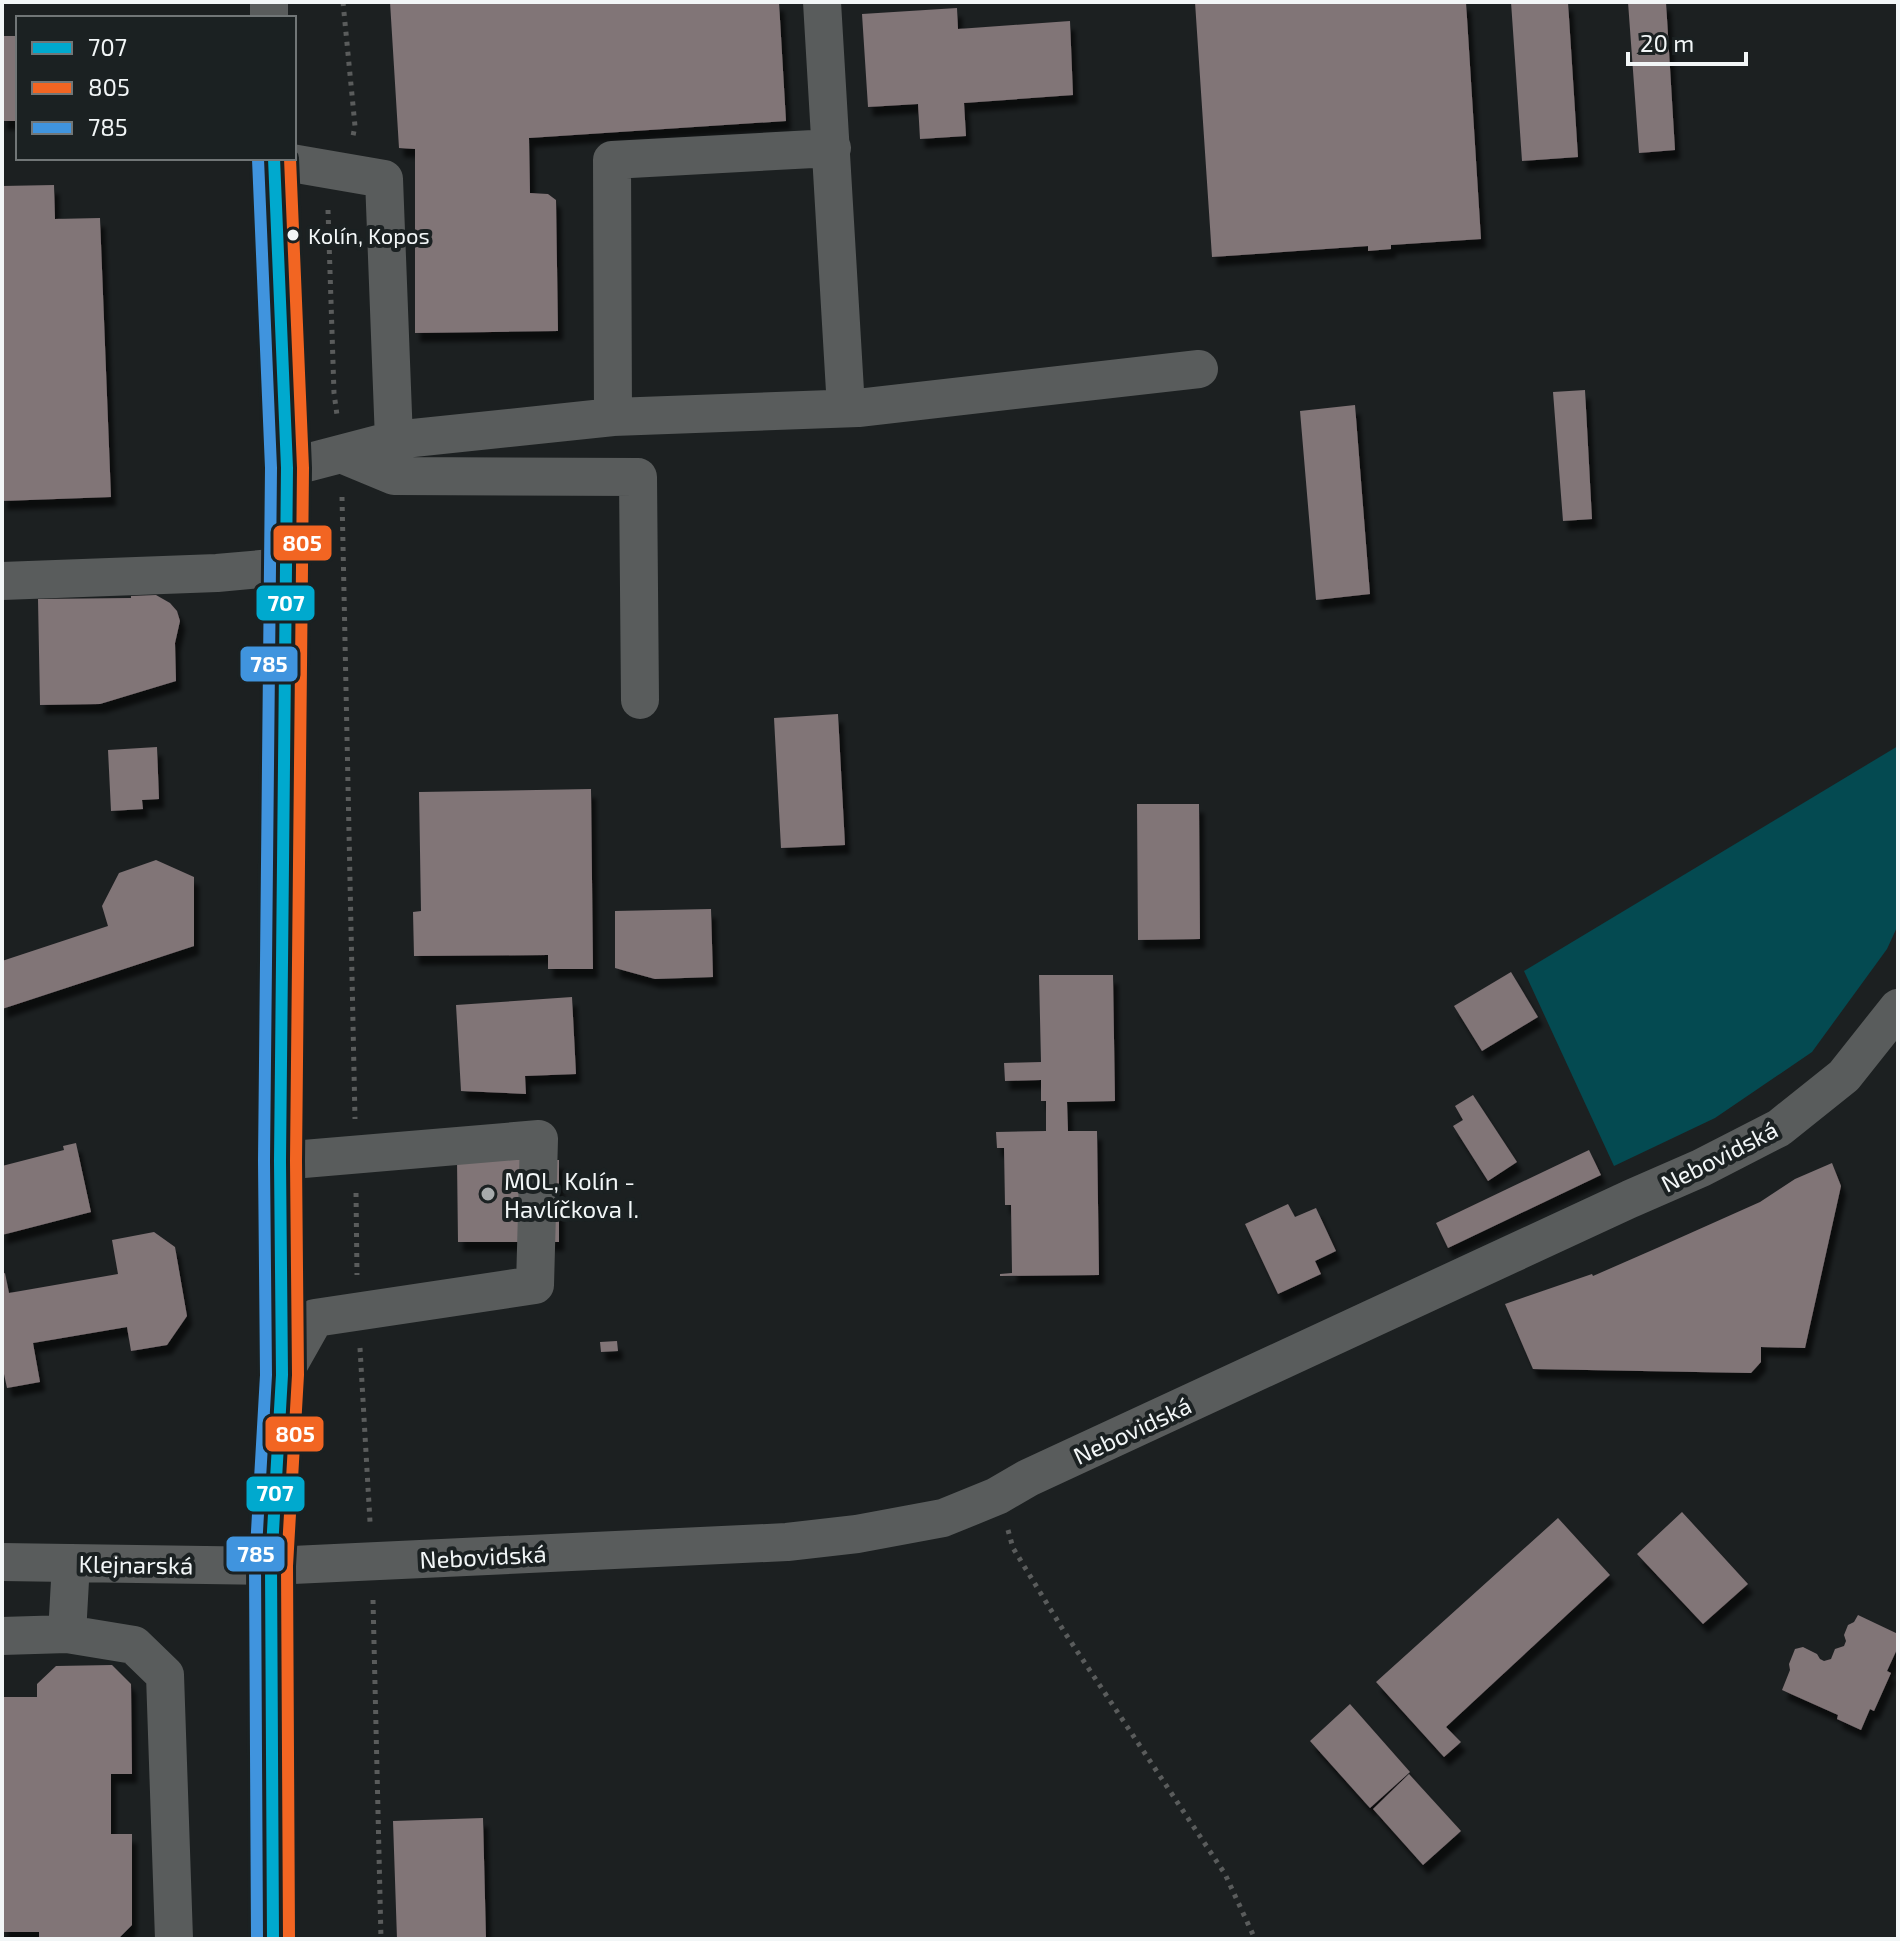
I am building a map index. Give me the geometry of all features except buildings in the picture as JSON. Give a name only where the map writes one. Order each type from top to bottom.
[{"type":"street","points":[[822,2],[846,408]]},
{"type":"street","points":[[613,417],[612,160],[832,148]]},
{"type":"street","points":[[273,1939],[271,1566],[282,1375],[280,1161],[287,468],[274,160]]},
{"type":"street","points":[[279,160],[384,179],[394,440]]},
{"type":"street","points":[[287,468],[394,440],[613,417],[846,408],[1199,369]]},
{"type":"street","points":[[341,454],[394,476],[638,477],[640,700]]},
{"type":"street","points":[[2,581],[217,573],[284,567]]},
{"type":"street","name":"Nebovidská","points":[[271,1566],[787,1542],[857,1534],[943,1518],[997,1496],[1028,1478],[1701,1168],[1779,1128],[1844,1076],[1898,1008]]},
{"type":"street","points":[[280,1161],[539,1139],[535,1285],[315,1318],[282,1375]]},
{"type":"street","name":"Klejnarská","points":[[2,1562],[271,1566]]},
{"type":"street","points":[[67,1634],[71,1563]]},
{"type":"street","points":[[2,1636],[67,1634],[134,1645],[165,1675],[174,1939]]},
{"type":"path","points":[[343,2],[355,126],[344,173],[326,212],[334,393],[341,454],[358,1311],[372,1561],[381,1939]]},
{"type":"path","points":[[997,1496],[1013,1548],[1065,1633],[1225,1874],[1255,1939]]},
{"type":"shaded area","points":[[1898,746],[1898,925],[1887,949],[1812,1052],[1715,1118],[1614,1166],[1524,971]]},
{"type":"transit line","name":"785","points":[[257,1939],[255,1566],[266,1375],[264,1161],[271,468],[258,160]]},
{"type":"transit line","name":"707","points":[[273,1939],[271,1566],[282,1375],[280,1161],[287,468],[274,160]]},
{"type":"transit line","name":"805","points":[[289,1939],[287,1566],[298,1375],[296,1161],[303,468],[290,160]]},
{"type":"place","name":"Kolín, Kopos","points":[[293,235]]},
{"type":"place","name":"MOL, Kolín - Havlíčkova I.","points":[[488,1194]]}]
